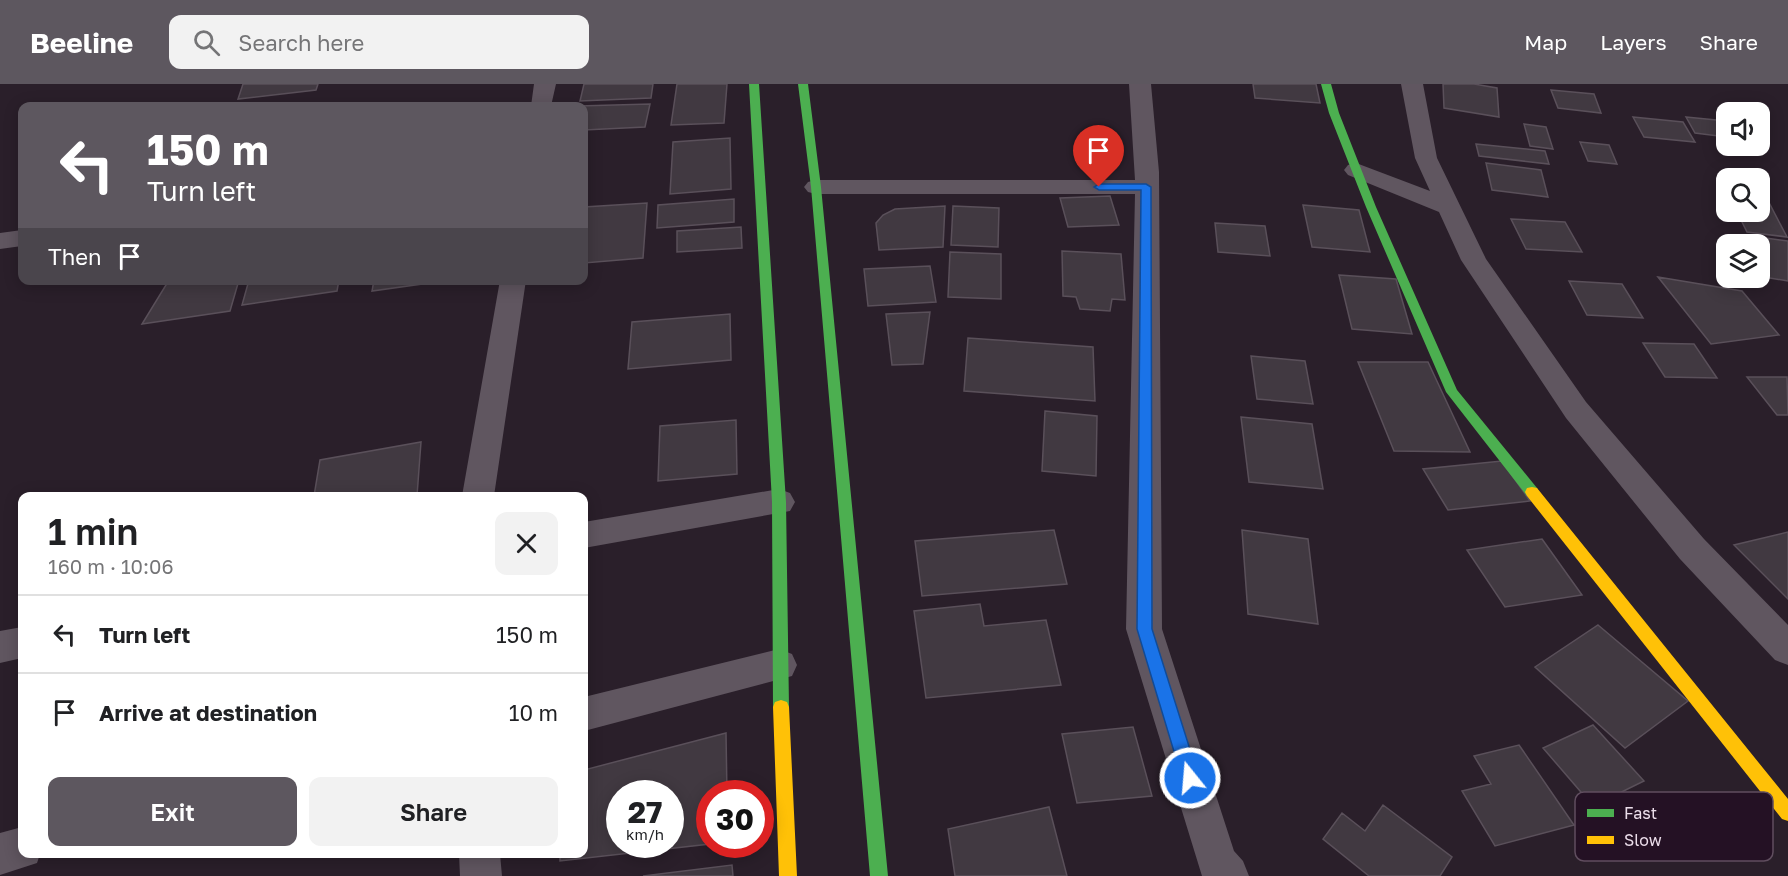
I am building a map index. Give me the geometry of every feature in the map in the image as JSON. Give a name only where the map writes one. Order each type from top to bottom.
[{"type":"main road","points":[[754,84],[779,502],[779,665],[788,876]]},
{"type":"main road","points":[[803,84],[816,187],[879,876]]},
{"type":"main road","points":[[1326,84],[1334,113],[1356,170],[1452,392],[1771,792]]},
{"type":"main road","points":[[1773,794],[1788,813]]},
{"type":"street","points":[[542,102],[545,84]]},
{"type":"street","points":[[1140,84],[1146,187],[1144,629],[1217,863],[1228,876]]},
{"type":"street","points":[[1412,84],[1426,158],[1474,260],[1576,410],[1692,549],[1788,649]]},
{"type":"street","points":[[1356,170],[1449,207]]},
{"type":"street","points":[[816,187],[1146,187]]},
{"type":"street","points":[[0,241],[18,239]]},
{"type":"street","points":[[479,492],[512,285]]},
{"type":"street","points":[[588,534],[779,502]]},
{"type":"street","points":[[0,647],[18,644]]},
{"type":"street","points":[[588,713],[779,665]]},
{"type":"street","points":[[0,854],[18,849]]},
{"type":"street","points":[[480,858],[481,876]]},
{"type":"building","points":[[243,84],[318,84],[316,90],[238,99]]},
{"type":"building","points":[[584,84],[653,84],[651,98],[580,101]]},
{"type":"building","points":[[677,84],[727,84],[724,123],[671,125]]},
{"type":"building","points":[[1253,84],[1316,84],[1320,103],[1255,98]]},
{"type":"building","points":[[1443,84],[1474,84],[1497,88],[1499,117],[1444,108]]},
{"type":"building","points":[[1551,90],[1594,94],[1601,113],[1558,108]]},
{"type":"building","points":[[650,104],[645,127],[588,130],[588,106]]},
{"type":"building","points":[[1633,117],[1683,122],[1695,142],[1644,137]]},
{"type":"building","points":[[1686,117],[1716,120],[1716,136],[1695,133]]},
{"type":"building","points":[[1524,124],[1546,127],[1553,149],[1530,146]]},
{"type":"building","points":[[730,138],[731,189],[670,194],[673,142]]},
{"type":"building","points":[[1580,142],[1609,145],[1617,164],[1588,161]]},
{"type":"building","points":[[1476,144],[1545,151],[1549,164],[1479,156]]},
{"type":"building","points":[[1486,163],[1541,170],[1548,197],[1492,190]]},
{"type":"building","points":[[1110,196],[1119,225],[1068,227],[1060,198]]},
{"type":"building","points":[[734,199],[734,222],[657,228],[658,205]]},
{"type":"building","points":[[647,203],[643,258],[588,263],[588,207]]},
{"type":"building","points":[[1303,205],[1359,210],[1370,252],[1312,247]]},
{"type":"building","points":[[1770,205],[1787,237],[1770,234],[1747,232],[1742,222],[1770,222]]},
{"type":"building","points":[[945,206],[943,247],[879,250],[876,223],[883,215],[895,209]]},
{"type":"building","points":[[953,206],[999,208],[998,247],[951,245]]},
{"type":"building","points":[[1511,219],[1565,222],[1582,252],[1526,249]]},
{"type":"building","points":[[1215,223],[1265,226],[1270,256],[1218,252]]},
{"type":"building","points":[[741,227],[742,248],[677,252],[677,231]]},
{"type":"building","points":[[1770,239],[1788,241],[1788,281],[1770,278]]},
{"type":"building","points":[[1062,251],[1121,254],[1125,300],[1112,299],[1110,311],[1080,309],[1076,297],[1063,296]]},
{"type":"building","points":[[950,252],[1001,254],[1001,299],[948,297]]},
{"type":"building","points":[[930,266],[936,302],[868,306],[864,269]]},
{"type":"building","points":[[1339,275],[1396,279],[1412,334],[1352,329]]},
{"type":"building","points":[[1658,277],[1742,291],[1779,335],[1711,344]]},
{"type":"building","points":[[1569,281],[1622,284],[1643,318],[1587,315]]},
{"type":"building","points":[[166,285],[238,285],[230,311],[142,324]]},
{"type":"building","points":[[248,285],[338,285],[337,291],[242,305]]},
{"type":"building","points":[[373,285],[415,285],[372,291]]},
{"type":"building","points":[[930,312],[923,364],[892,365],[886,314]]},
{"type":"building","points":[[730,314],[731,360],[628,369],[632,322]]},
{"type":"building","points":[[968,338],[1093,347],[1095,401],[964,391]]},
{"type":"building","points":[[1643,343],[1694,344],[1717,378],[1665,377]]},
{"type":"building","points":[[1251,356],[1305,361],[1313,404],[1257,399]]},
{"type":"building","points":[[1358,362],[1428,362],[1470,452],[1394,451]]},
{"type":"building","points":[[1747,377],[1787,377],[1788,415],[1777,415]]},
{"type":"building","points":[[1045,411],[1097,416],[1096,476],[1042,471]]},
{"type":"building","points":[[1241,417],[1312,424],[1323,489],[1249,482]]},
{"type":"building","points":[[736,420],[737,474],[658,481],[660,426]]},
{"type":"building","points":[[421,442],[417,492],[315,492],[320,460]]},
{"type":"building","points":[[1502,461],[1530,501],[1448,510],[1423,469]]},
{"type":"building","points":[[1054,530],[1067,584],[922,596],[915,541]]},
{"type":"building","points":[[1242,530],[1308,539],[1318,624],[1248,614]]},
{"type":"building","points":[[1788,532],[1788,599],[1734,545]]},
{"type":"building","points":[[1542,539],[1582,595],[1505,607],[1467,550]]},
{"type":"building","points":[[980,604],[984,626],[1046,620],[1061,685],[926,698],[914,611]]},
{"type":"building","points":[[1598,625],[1688,701],[1625,748],[1535,667]]},
{"type":"building","points":[[1593,725],[1644,781],[1622,792],[1581,792],[1543,748]]},
{"type":"building","points":[[1133,727],[1152,796],[1077,803],[1062,734]]},
{"type":"building","points":[[726,733],[727,780],[696,780],[696,846],[684,847],[684,780],[606,780],[606,856],[588,858],[588,769]]},
{"type":"building","points":[[1519,745],[1574,825],[1495,846],[1462,791],[1491,784],[1474,756]]},
{"type":"building","points":[[1383,805],[1452,857],[1440,876],[1369,876],[1323,839],[1342,813],[1365,831]]},
{"type":"building","points":[[1049,807],[1067,876],[955,876],[948,829]]},
{"type":"building","points":[[560,858],[586,858],[560,861]]},
{"type":"building","points":[[732,865],[733,876],[643,876]]},
{"type":"traffic: fast","points":[[754,84],[779,502],[781,707]]},
{"type":"traffic: fast","points":[[803,84],[816,187],[879,876]]},
{"type":"traffic: fast","points":[[1326,84],[1334,113],[1371,207],[1452,392],[1532,492]]},
{"type":"traffic: slow","points":[[1532,492],[1771,792]]},
{"type":"traffic: slow","points":[[781,707],[788,876]]},
{"type":"traffic: slow","points":[[1773,794],[1788,813]]},
{"type":"route","points":[[1099,187],[1146,187],[1144,629],[1190,778]]}]
